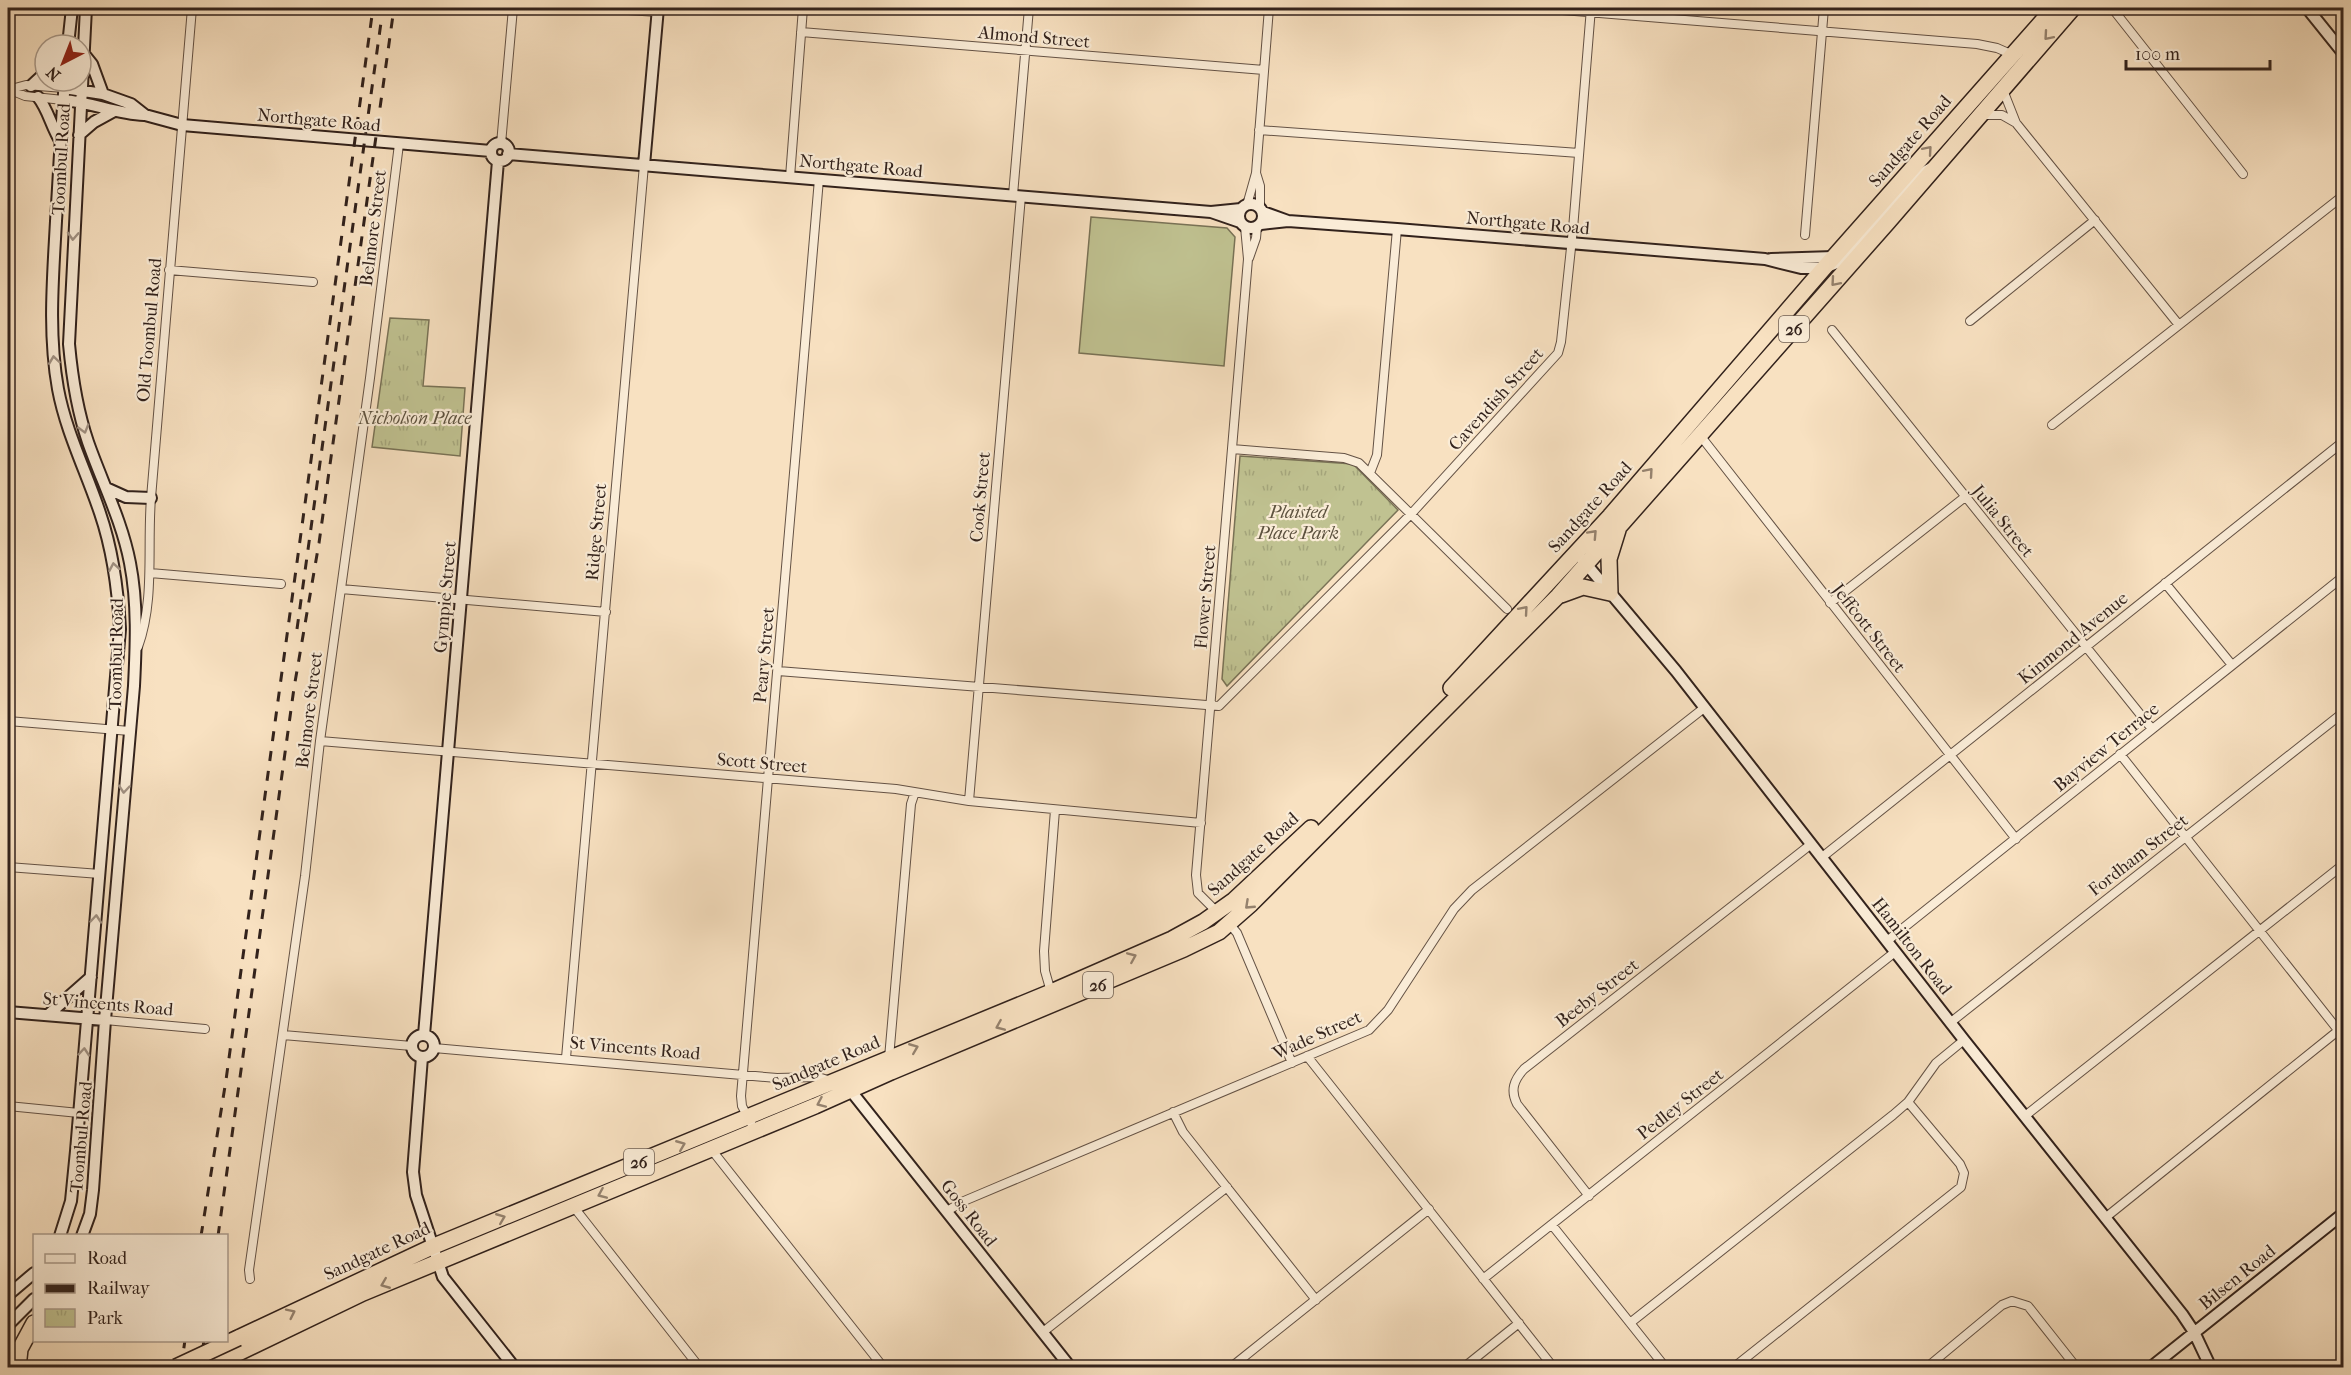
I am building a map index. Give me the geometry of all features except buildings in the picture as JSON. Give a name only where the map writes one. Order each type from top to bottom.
[{"type":"highway","name":"Sandgate Road","points":[[841,1084],[889,1058],[1051,992],[1172,939],[1217,913],[1253,884],[1581,558],[1619,526],[2003,88],[2018,59],[2054,8]]},
{"type":"highway","name":"Sandgate Road","points":[[207,1368],[239,1345],[434,1246],[566,1191],[751,1124],[841,1084],[1184,949],[1207,939],[1229,924],[1558,596],[1581,558],[1611,516],[1829,262],[2018,59],[2073,8]]},
{"type":"highway","points":[[1558,596],[1583,587],[1611,593],[1610,559],[1619,526]]},
{"type":"highway","name":"Sandgate Road","points":[[176,1367],[239,1345],[711,1149],[751,1124]]},
{"type":"highway","points":[[18,1368],[20,1349],[33,1325]]},
{"type":"street","points":[[69,33],[72,8]]},
{"type":"street","name":"Toombul Road","points":[[85,33],[86,8]]},
{"type":"street","name":"Old Toombul Road","points":[[136,653],[146,624],[150,573],[148,556],[151,498],[192,8]]},
{"type":"street","points":[[501,144],[513,8]]},
{"type":"street","points":[[599,8],[658,10]]},
{"type":"street","points":[[790,177],[803,8]]},
{"type":"street","name":"Cook Street","points":[[969,801],[980,687],[1029,8]]},
{"type":"street","points":[[1242,224],[1244,207],[1256,173],[1269,8]]},
{"type":"street","points":[[1538,8],[1590,10],[1977,45],[1997,48],[2018,59]]},
{"type":"street","points":[[1805,235],[1824,8]]},
{"type":"street","points":[[2112,8],[2243,174]]},
{"type":"street","points":[[2307,8],[2343,54]]},
{"type":"street","name":"Ridge Street","points":[[566,1058],[658,10]]},
{"type":"street","name":"Cavendish Street","points":[[1211,706],[1217,707],[1222,704],[1412,513],[1556,357],[1561,342],[1571,243],[1590,10]]},
{"type":"street","name":"Almond Street","points":[[801,32],[1264,70]]},
{"type":"street","points":[[93,67],[103,94]]},
{"type":"street","points":[[9,89],[31,86]]},
{"type":"street","points":[[2003,88],[2016,123],[2179,325]]},
{"type":"street","points":[[9,89],[25,96],[63,100]]},
{"type":"street","name":"Northgate Road","points":[[93,92],[131,104],[145,116]]},
{"type":"street","name":"Toombul Road","points":[[61,1234],[71,1201],[120,629],[114,569],[100,514],[62,406],[52,348],[51,308],[64,93]]},
{"type":"street","name":"Toombul Road","points":[[81,93],[69,344],[78,405],[88,441],[119,523],[130,562],[136,653],[93,1190],[90,1214],[83,1234]]},
{"type":"street","points":[[38,97],[46,108],[53,130],[61,142]]},
{"type":"street","name":"Northgate Road","points":[[63,100],[81,101],[126,115],[145,116],[182,125],[491,151]]},
{"type":"street","points":[[79,135],[94,122],[114,111]]},
{"type":"street","points":[[1980,115],[2002,115],[2016,123]]},
{"type":"street","points":[[1259,130],[1579,153]]},
{"type":"street","name":"Belmore Street","points":[[250,1279],[249,1270],[284,1035],[320,741],[399,144]]},
{"type":"street","points":[[501,144],[507,148],[508,153],[504,160],[498,161],[493,159],[491,151],[494,146],[501,144]]},
{"type":"street","name":"Northgate Road","points":[[508,153],[1211,212],[1242,224],[1259,226],[1288,221],[1397,228],[1765,259],[1801,268],[1829,262]]},
{"type":"street","name":"Gympie Street","points":[[424,1035],[498,161]]},
{"type":"street","points":[[1829,262],[1844,259],[1917,176],[1937,165]]},
{"type":"street","points":[[1256,173],[1260,186],[1262,209],[1259,226]]},
{"type":"street","name":"Peary Street","points":[[751,1124],[741,1100],[742,1074],[819,179]]},
{"type":"street","points":[[2052,425],[2343,195]]},
{"type":"street","name":"Northgate Road","points":[[1211,212],[1254,204],[1288,221]]},
{"type":"street","points":[[1970,321],[2095,220]]},
{"type":"street","name":"Flower Street","points":[[1242,224],[1248,259],[1196,889],[1203,901],[1238,934],[1292,1063]]},
{"type":"street","name":"Flower Street","points":[[1248,259],[1259,226]]},
{"type":"street","points":[[1370,473],[1377,455],[1397,228]]},
{"type":"street","points":[[169,270],[313,282]]},
{"type":"street","name":"Julia Street","points":[[1832,330],[2152,729]]},
{"type":"street","name":"Jeffcott Street","points":[[1699,434],[2016,839]]},
{"type":"street","name":"Kinmond Avenue","points":[[1821,858],[2343,441]]},
{"type":"street","points":[[1232,449],[1347,459],[1359,463],[1508,609]]},
{"type":"street","points":[[106,488],[126,496],[151,498]]},
{"type":"street","points":[[1830,603],[1965,497]]},
{"type":"street","name":"Hamilton Road","points":[[1581,558],[1704,708],[2194,1332],[2211,1368]]},
{"type":"street","points":[[150,573],[281,584]]},
{"type":"street","name":"Bayview Terrace","points":[[1887,941],[2343,576]]},
{"type":"street","points":[[2165,583],[2232,664]]},
{"type":"street","points":[[341,590],[606,612]]},
{"type":"street","points":[[778,671],[1211,706]]},
{"type":"street","name":"Wade Street","points":[[947,1211],[964,1201],[1360,1034],[1376,1025],[1454,909],[1472,890],[1704,708]]},
{"type":"street","name":"Fordham Street","points":[[1950,1022],[2343,711]]},
{"type":"street","points":[[8,722],[130,731]]},
{"type":"street","name":"Scott Street","points":[[320,741],[767,778],[915,792],[969,801],[1055,810],[1200,823]]},
{"type":"street","points":[[2105,1218],[2341,1028],[2260,930],[2121,754]]},
{"type":"street","points":[[889,1058],[911,804],[915,792]]},
{"type":"street","points":[[1051,992],[1045,971],[1044,951],[1055,810]]},
{"type":"street","name":"Beeby Street","points":[[1588,1196],[1517,1104],[1513,1091],[1516,1080],[1524,1069],[1810,845]]},
{"type":"street","points":[[2025,1116],[2343,864]]},
{"type":"street","points":[[8,867],[100,874]]},
{"type":"street","name":"Pedley Street","points":[[1483,1279],[1895,952]]},
{"type":"street","points":[[48,1015],[91,978]]},
{"type":"street","name":"St Vincents Road","points":[[8,1012],[205,1029]]},
{"type":"street","points":[[284,1035],[412,1046]]},
{"type":"street","points":[[424,1035],[431,1038],[434,1048],[429,1056],[422,1058],[414,1053],[412,1046],[414,1039],[424,1035]]},
{"type":"street","points":[[1630,1323],[1908,1102],[1931,1069],[1964,1040]]},
{"type":"street","name":"St Vincents Road","points":[[434,1048],[777,1078],[818,1077],[841,1084]]},
{"type":"street","points":[[1308,1056],[1554,1368]]},
{"type":"street","points":[[422,1058],[413,1180],[416,1195],[443,1277],[515,1368]]},
{"type":"street","name":"Goss Road","points":[[841,1084],[947,1211],[1071,1368]]},
{"type":"street","points":[[1733,1368],[1961,1187],[1964,1173],[1960,1164],[1908,1102]]},
{"type":"street","points":[[8,1106],[79,1113]]},
{"type":"street","points":[[1173,1112],[1183,1132],[1316,1300]]},
{"type":"street","points":[[711,1149],[884,1368]]},
{"type":"street","points":[[1042,1332],[1227,1187]]},
{"type":"street","points":[[566,1191],[574,1206],[700,1368]]},
{"type":"street","points":[[1230,1368],[1429,1209]]},
{"type":"street","name":"Bilsen Road","points":[[2151,1368],[2343,1213]]},
{"type":"street","points":[[1552,1225],[1665,1368]]},
{"type":"street","points":[[8,1295],[33,1274]]},
{"type":"street","points":[[8,1325],[33,1300]]},
{"type":"street","points":[[1926,1368],[2009,1301],[2028,1305],[2077,1368]]},
{"type":"street","points":[[1463,1368],[1519,1323]]},
{"type":"green space","points":[[1091,217],[1227,228],[1235,237],[1224,366],[1079,353]]},
{"type":"green space","name":"Nicholson Place","points":[[390,318],[429,320],[423,386],[465,388],[460,456],[372,447]]},
{"type":"green space","name":"Plaisted Place Park","points":[[1240,456],[1353,464],[1398,510],[1227,686],[1222,679]]},
{"type":"railway","points":[[201,1234],[226,1080],[373,8]]},
{"type":"railway","points":[[297,629],[383,8]]},
{"type":"railway","points":[[218,1234],[294,688],[319,543],[394,8]]},
{"type":"railway","points":[[181,1368],[185,1342]]},
{"type":"railway","points":[[200,1368],[204,1342]]}]
